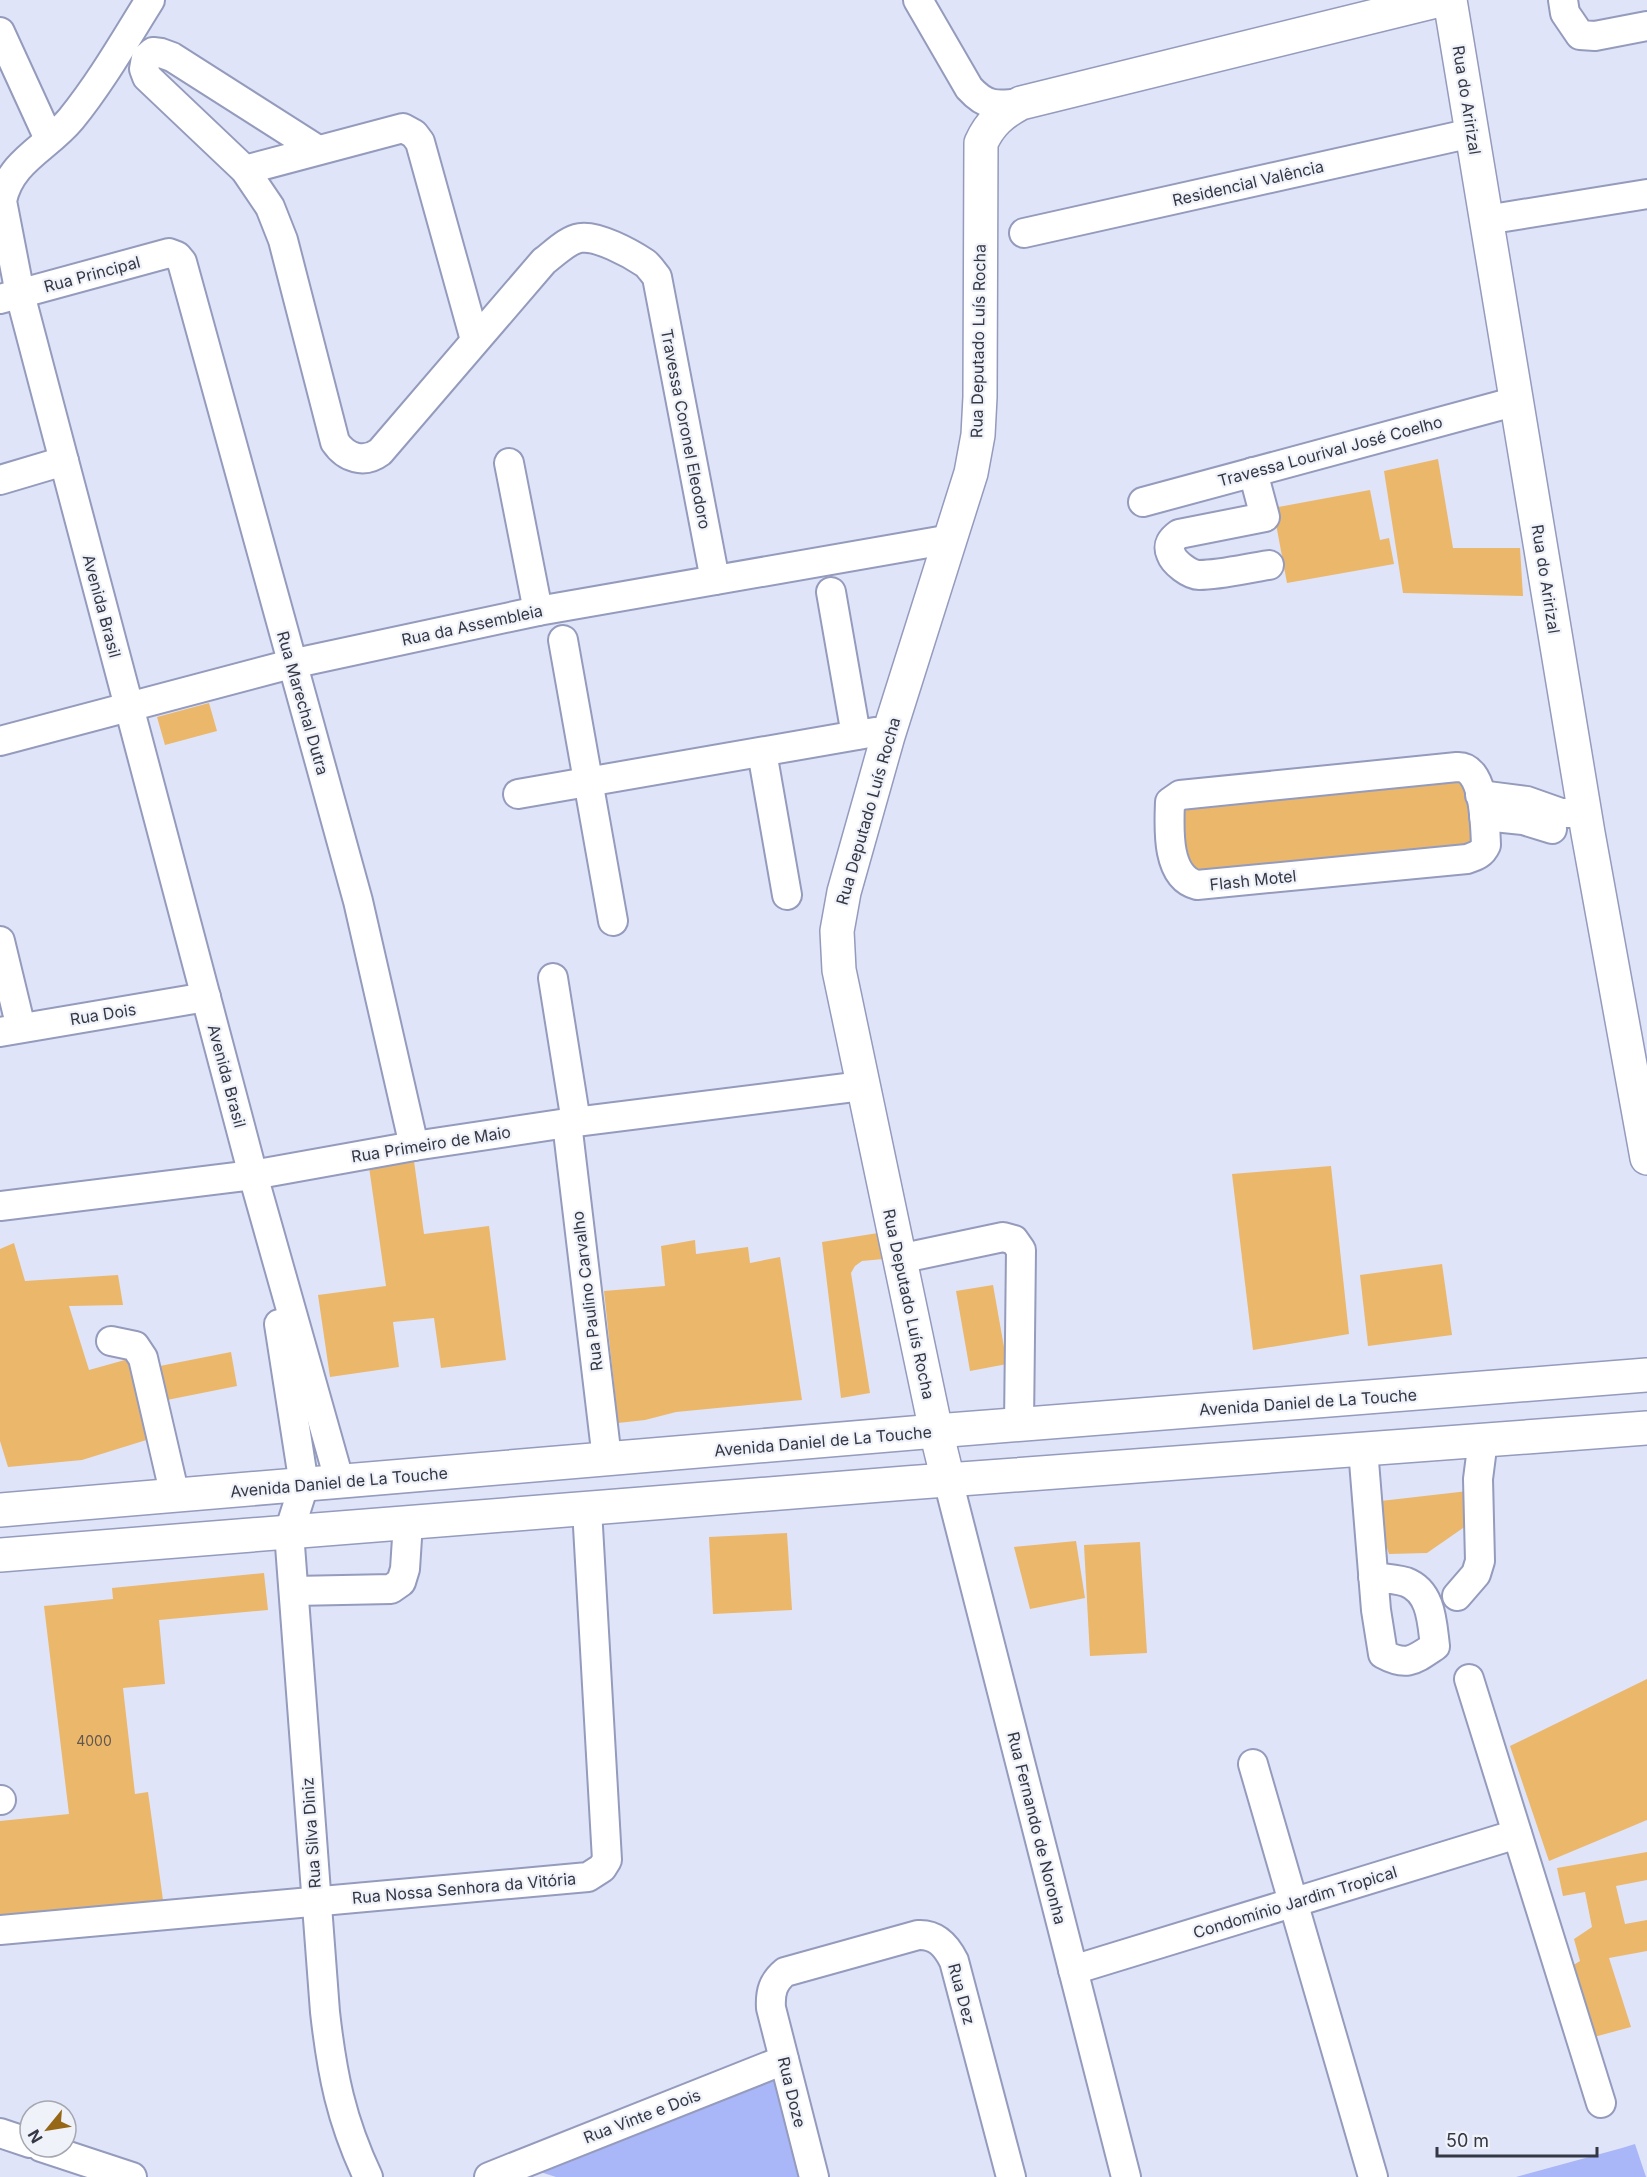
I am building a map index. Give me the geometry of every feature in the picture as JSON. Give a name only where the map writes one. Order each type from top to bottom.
[{"type":"main road","name":"Rua Deputado Luís Rocha","points":[[948,1480],[862,1086],[839,970],[837,931],[843,892],[888,736],[971,473],[978,435],[981,143],[994,121],[1005,111],[1021,103],[1440,0]]},
{"type":"main road","name":"Rua do Aririzal","points":[[1450,0],[1587,823],[1647,1158]]},
{"type":"main road","name":"Avenida Daniel de La Touche","points":[[0,1510],[936,1431],[1647,1375]]},
{"type":"main road","points":[[0,1555],[948,1480],[1647,1428]]},
{"type":"main road","points":[[304,1485],[338,1528]]},
{"type":"street","points":[[0,32],[49,139],[70,121],[150,0]]},
{"type":"street","name":"Rua Deputado Luís Rocha","points":[[918,0],[969,88],[975,104],[981,143]]},
{"type":"street","points":[[1563,0],[1567,18],[1580,35],[1595,36],[1647,26]]},
{"type":"street","points":[[245,170],[403,128],[414,134],[420,142],[475,340],[380,452],[372,458],[365,459],[342,452],[335,442],[276,221],[262,193],[245,170],[147,77],[144,69],[146,58],[153,52],[172,57],[318,150]]},
{"type":"street","name":"Rua Deputado Luís Rocha","points":[[969,88],[986,103],[1006,105],[1021,103]]},
{"type":"street","name":"Residencial Valência","points":[[1024,233],[1472,133]]},
{"type":"street","name":"Avenida Brasil","points":[[49,139],[11,175],[4,187],[2,201],[10,297],[64,461],[256,1188],[340,1483]]},
{"type":"street","points":[[1486,220],[1647,194]]},
{"type":"street","name":"Travessa Coronel Eleodoro","points":[[475,340],[544,261],[578,238],[590,238],[606,243],[646,264],[657,277],[715,580]]},
{"type":"street","name":"Rua Principal","points":[[10,297],[169,254],[177,256],[182,262]]},
{"type":"street","name":"Rua Marechal Dutra","points":[[182,262],[358,901],[414,1146]]},
{"type":"street","name":"Travessa Lourival José Coelho","points":[[1143,502],[1516,401]]},
{"type":"street","points":[[0,480],[64,461]]},
{"type":"street","points":[[509,463],[538,611]]},
{"type":"street","points":[[1253,472],[1265,517],[1179,534],[1172,539],[1170,553],[1176,563],[1197,575],[1269,565]]},
{"type":"street","name":"Rua da Assembleia","points":[[0,741],[291,664],[538,611],[951,539]]},
{"type":"street","points":[[831,592],[856,735]]},
{"type":"street","points":[[563,640],[613,921]]},
{"type":"street","points":[[518,794],[875,732],[888,736]]},
{"type":"street","points":[[762,752],[788,895]]},
{"type":"street","name":"Flash Motel","points":[[1463,766],[1473,773],[1482,806],[1486,844],[1483,852],[1467,859],[1197,885],[1183,878],[1173,861],[1170,802],[1174,798],[1187,794],[1463,766]]},
{"type":"street","points":[[1482,806],[1559,830],[1587,823]]},
{"type":"street","points":[[0,941],[10,1030]]},
{"type":"street","name":"Rua Paulino Carvalho","points":[[553,978],[572,1123],[607,1459]]},
{"type":"street","name":"Rua Dois","points":[[10,1030],[206,997]]},
{"type":"street","name":"Rua Primeiro de Maio","points":[[0,1206],[256,1188],[414,1146],[572,1123],[862,1086]]},
{"type":"street","name":"Avenida Brasil","points":[[256,1188],[304,1485]]},
{"type":"street","points":[[899,1259],[1003,1237],[1014,1240],[1021,1250],[1019,1425]]},
{"type":"street","points":[[111,1341],[135,1347],[143,1358],[175,1496]]},
{"type":"street","points":[[1457,1596],[1476,1574],[1480,1561],[1478,1479],[1483,1440]]},
{"type":"street","points":[[1363,1449],[1373,1577]]},
{"type":"street","name":"Rua Fernando de Noronha","points":[[948,1480],[1126,2177]]},
{"type":"street","name":"Rua Silva Diniz","points":[[304,1485],[289,1532],[316,1900],[331,2065],[348,2130],[368,2177]]},
{"type":"street","name":"Rua Nossa Senhora da Vitória","points":[[0,1930],[588,1877],[602,1868],[607,1860],[587,1509]]},
{"type":"street","points":[[294,1591],[391,1589],[401,1581],[405,1569],[408,1523]]},
{"type":"street","points":[[1469,1679],[1601,2103]]},
{"type":"street","points":[[1253,1764],[1373,2177]]},
{"type":"street","name":"Condomínio Jardim Tropical","points":[[1073,1970],[1517,1834]]},
{"type":"street","name":"Rua Dez","points":[[771,2008],[772,1988],[785,1972],[918,1935],[936,1938],[954,1960],[1011,2177]]},
{"type":"street","name":"Rua Doze","points":[[771,2008],[814,2177]]},
{"type":"street","name":"Rua Vinte e Dois","points":[[500,2176],[784,2060]]},
{"type":"street","points":[[0,2133],[18,2139]]},
{"type":"street","points":[[77,2159],[132,2177]]},
{"type":"shaded area","points":[[777,2077],[804,2177],[556,2177],[537,2171]]},
{"type":"shaded area","points":[[1635,2144],[1646,2177],[1516,2177],[1622,2148]]},
{"type":"building","points":[[1438,459],[1453,548],[1520,548],[1523,596],[1403,593],[1384,471]]},
{"type":"building","points":[[1370,490],[1380,540],[1389,538],[1394,564],[1287,583],[1273,508]]},
{"type":"building","points":[[209,703],[217,731],[165,745],[157,717]]},
{"type":"building","points":[[1464,773],[1472,848],[1186,876],[1178,801]]},
{"type":"building","points":[[414,1161],[424,1234],[489,1226],[506,1360],[441,1368],[434,1318],[393,1322],[399,1367],[330,1377],[318,1295],[386,1286],[369,1167]]},
{"type":"building","points":[[1331,1166],[1349,1334],[1253,1350],[1232,1174]]},
{"type":"building","points":[[878,1233],[883,1259],[862,1261],[851,1273],[870,1393],[841,1398],[822,1242]]},
{"type":"building","points":[[695,1240],[696,1254],[748,1247],[750,1263],[780,1257],[802,1400],[676,1412],[645,1420],[618,1423],[604,1291],[665,1286],[661,1246]]},
{"type":"building","points":[[14,1243],[25,1281],[118,1275],[123,1305],[69,1306],[89,1370],[132,1358],[156,1437],[82,1460],[8,1467],[0,1441],[0,1249]]},
{"type":"building","points":[[1442,1264],[1452,1335],[1368,1346],[1360,1275]]},
{"type":"building","points":[[993,1285],[1007,1364],[970,1371],[956,1291]]},
{"type":"building","points":[[231,1352],[237,1386],[167,1400],[160,1366]]},
{"type":"building","points":[[1468,1491],[1476,1519],[1427,1553],[1389,1554],[1372,1502]]},
{"type":"building","points":[[787,1533],[792,1610],[713,1614],[709,1537]]},
{"type":"building","points":[[1076,1541],[1085,1598],[1030,1609],[1014,1547]]},
{"type":"building","points":[[1140,1542],[1147,1653],[1090,1656],[1084,1545]]},
{"type":"building","points":[[264,1573],[268,1610],[159,1620],[165,1684],[123,1688],[135,1794],[148,1792],[163,1900],[0,1915],[0,1821],[69,1814],[44,1606],[113,1599],[112,1588]]},
{"type":"building","points":[[1647,1679],[1647,1820],[1549,1861],[1510,1746]]},
{"type":"building","points":[[1647,1852],[1647,1880],[1616,1886],[1625,1924],[1647,1920],[1647,1951],[1609,1958],[1631,2027],[1594,2037],[1572,1966],[1580,1961],[1574,1939],[1592,1927],[1585,1892],[1563,1896],[1557,1868]]}]
